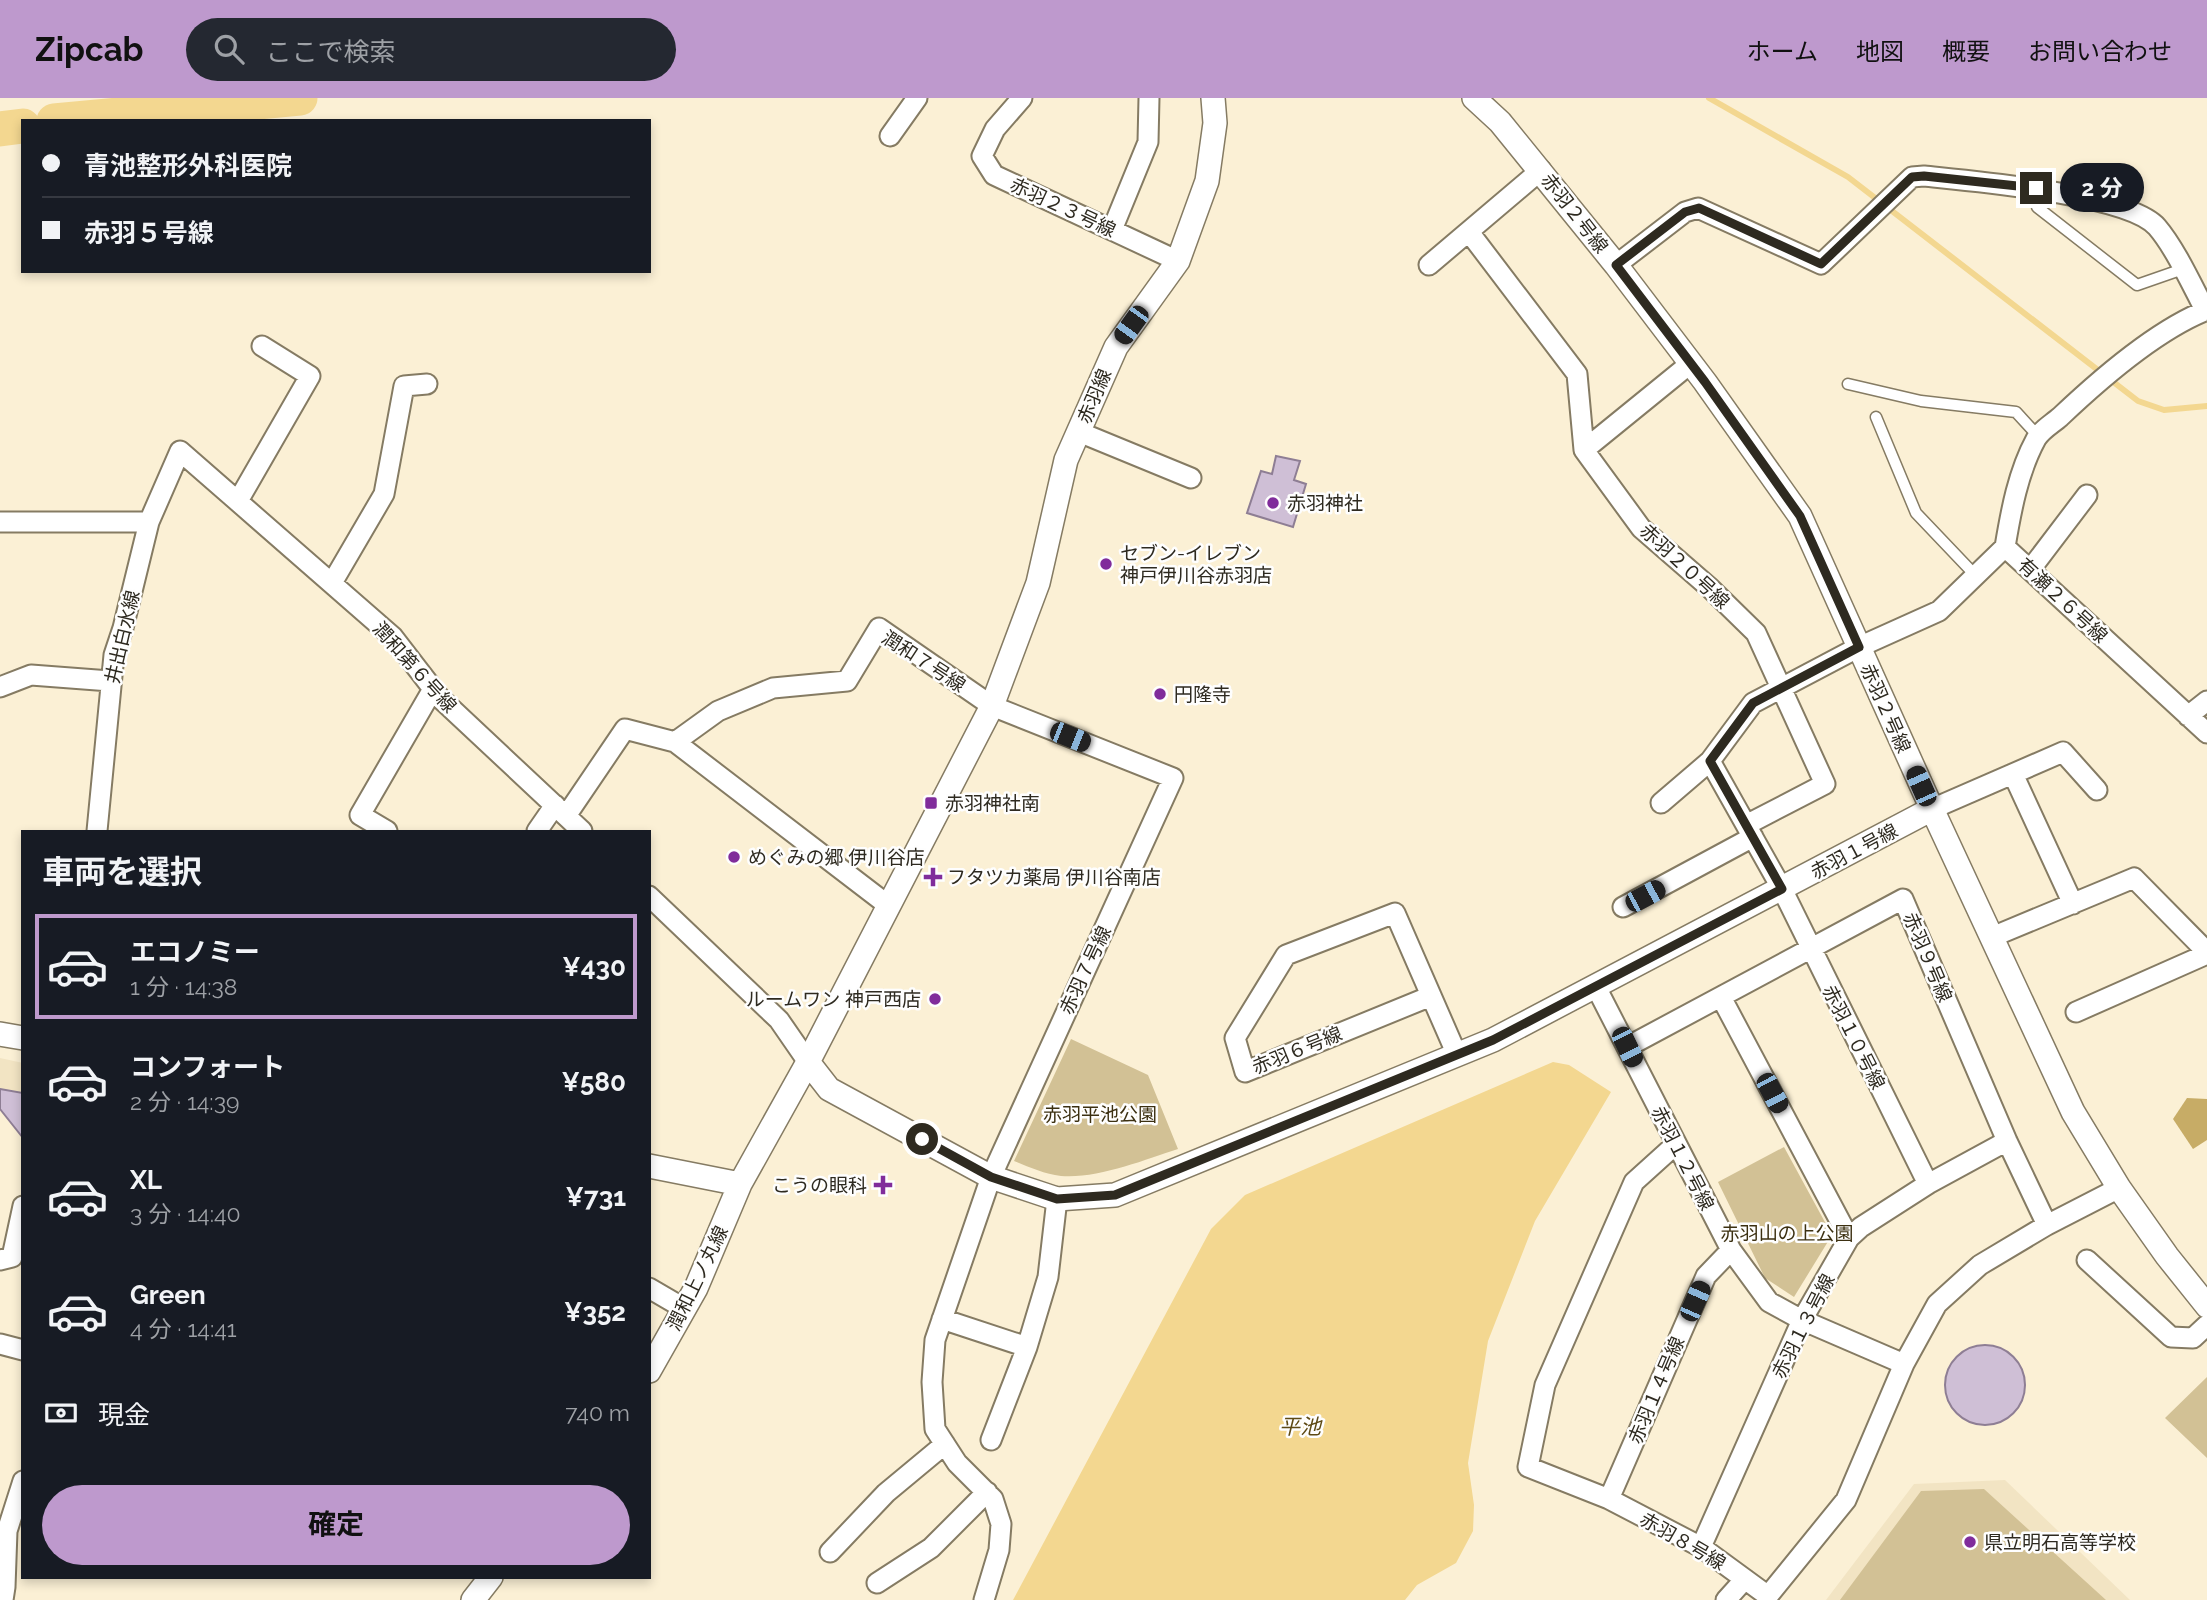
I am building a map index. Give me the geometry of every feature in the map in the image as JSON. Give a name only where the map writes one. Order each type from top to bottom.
[{"type":"street","points":[[890,136],[917,98]]},
{"type":"street","name":"赤羽２３号線","points":[[1022,98],[995,129],[982,156],[993,175],[1178,261]]},
{"type":"street","points":[[1112,230],[1148,142],[1149,98]]},
{"type":"street","name":"赤羽線","points":[[889,906],[992,706],[1038,583],[1066,460],[1116,346],[1178,261],[1207,181],[1215,123],[1213,98]]},
{"type":"street","name":"赤羽２号線","points":[[1474,98],[1500,122],[1541,170],[1616,265],[1691,363],[1800,516],[1932,809]]},
{"type":"street","points":[[1429,265],[1541,170]]},
{"type":"street","points":[[1616,265],[1685,212],[1699,208],[1821,264],[1912,177],[1924,176],[2036,188],[2129,210],[2156,225],[2206,310]]},
{"type":"street","points":[[1469,232],[1577,374],[1584,450]]},
{"type":"street","name":"有瀬２６号線","points":[[2206,310],[2164,333],[2094,386],[2038,436],[2022,473],[2010,514],[2005,547],[2207,733]]},
{"type":"street","points":[[238,502],[310,376],[262,346]]},
{"type":"street","points":[[1584,450],[1691,363]]},
{"type":"street","points":[[332,583],[384,494],[404,386],[428,384]]},
{"type":"street","points":[[1079,432],[1191,478]]},
{"type":"street","name":"赤羽２０号線","points":[[1584,450],[1641,528],[1756,634],[1825,784],[1750,831]]},
{"type":"street","name":"潤和第６号線","points":[[180,451],[393,637],[433,689],[581,830]]},
{"type":"street","name":"井出白水線","points":[[97,830],[114,655],[149,522],[180,451]]},
{"type":"street","points":[[2031,570],[2087,495]]},
{"type":"street","points":[[0,522],[149,522]]},
{"type":"street","points":[[1661,803],[1710,761],[1753,703],[1859,647],[1939,611],[2005,547]]},
{"type":"street","name":"潤和７号線","points":[[675,742],[718,711],[773,688],[846,681],[879,628],[992,706]]},
{"type":"street","points":[[0,687],[31,675],[110,681]]},
{"type":"street","points":[[385,830],[360,815],[433,689]]},
{"type":"street","points":[[2188,716],[2207,701]]},
{"type":"street","name":"赤羽７号線","points":[[945,1444],[935,1429],[932,1382],[934,1346],[942,1319],[991,1177],[1173,778],[992,706]]},
{"type":"street","points":[[538,830],[561,811],[625,729],[675,742],[889,906]]},
{"type":"street","points":[[2097,790],[2063,752],[1932,809],[2073,1112],[2119,1188],[2207,1307]]},
{"type":"street","name":"赤羽１０号線","points":[[1710,761],[1782,889],[1928,1184]]},
{"type":"street","points":[[2012,774],[2073,904]]},
{"type":"street","name":"赤羽１号線","points":[[808,1062],[830,1089],[991,1177],[1057,1199],[1115,1195],[1493,1040],[1932,809]]},
{"type":"street","points":[[1623,907],[1750,831]]},
{"type":"street","points":[[1992,937],[2134,878],[2207,953],[2076,1012]]},
{"type":"street","points":[[651,897],[779,1020],[808,1062]]},
{"type":"street","name":"赤羽９号線","points":[[1627,1047],[1903,899],[2007,1141],[2047,1225]]},
{"type":"street","name":"潤和上ノ丸線","points":[[651,1368],[696,1288],[740,1184],[808,1062],[889,906]]},
{"type":"street","name":"赤羽６号線","points":[[1431,996],[1245,1072],[1235,1038],[1286,955],[1395,913],[1457,1055]]},
{"type":"street","name":"赤羽１２号線","points":[[1596,987],[1731,1250],[1769,1302],[1802,1320],[1904,1364]]},
{"type":"street","points":[[1721,996],[1849,1238]]},
{"type":"street","points":[[0,1034],[21,1038]]},
{"type":"street","name":"赤羽１３号線","points":[[1701,1547],[1802,1320],[1849,1238],[1861,1227],[1928,1184],[2007,1141]]},
{"type":"street","name":"赤羽８号線","points":[[1675,1145],[1634,1182],[1545,1385],[1528,1467],[1609,1499],[1701,1547],[1768,1596],[1846,1500],[1904,1364],[1937,1304],[1980,1265],[2047,1225],[2119,1188]]},
{"type":"street","points":[[651,1166],[740,1184]]},
{"type":"street","points":[[991,1440],[1027,1347],[1048,1277],[1057,1199]]},
{"type":"street","points":[[0,1260],[12,1257],[21,1215]]},
{"type":"street","name":"赤羽１４号線","points":[[1609,1499],[1706,1276],[1731,1250]]},
{"type":"street","points":[[2087,1260],[2171,1337],[2193,1338],[2207,1325]]},
{"type":"street","points":[[651,1289],[685,1309]]},
{"type":"street","points":[[942,1319],[1027,1347]]},
{"type":"street","points":[[0,1344],[21,1349]]},
{"type":"street","points":[[830,1552],[886,1493],[945,1444],[957,1463],[993,1499],[1001,1524],[999,1550],[984,1600],[967,1600]]},
{"type":"street","points":[[3,1600],[4,1527],[21,1486]]},
{"type":"street","points":[[877,1583],[931,1548],[987,1492]]},
{"type":"street","points":[[1726,1600],[1745,1578]]},
{"type":"street","points":[[472,1600],[489,1579]]},
{"type":"lane","points":[[2036,188],[2037,207],[2137,285],[2183,269]]},
{"type":"lane","points":[[1848,384],[1922,401],[2016,412],[2038,436]]},
{"type":"lane","points":[[1876,417],[1916,513],[1976,576]]},
{"type":"shaded area","points":[[0,1058],[21,1063],[21,1136],[0,1110]]},
{"type":"shaded area","points":[[2187,1098],[2207,1099],[2207,1140],[2193,1149],[2173,1119]]},
{"type":"shaded area","name":"県立明石高等学校","points":[[2005,1480],[2130,1600],[1826,1600],[1914,1484]]},
{"type":"green space","name":"赤羽平池公園","points":[[1071,1039],[1148,1075],[1178,1149],[1090,1175],[1049,1174],[1014,1161]]},
{"type":"green space","name":"赤羽山の上公園","points":[[1784,1147],[1832,1235],[1794,1297],[1765,1278],[1718,1182]]},
{"type":"green space","points":[[2207,1377],[2207,1458],[2165,1418]]},
{"type":"green space","name":"県立明石高等学校","points":[[1984,1489],[2106,1600],[1840,1600],[1921,1491]]},
{"type":"water","name":"平池","points":[[1553,1062],[1569,1065],[1611,1092],[1535,1221],[1488,1341],[1468,1463],[1474,1505],[1473,1531],[1456,1563],[1417,1585],[1405,1600],[1013,1600],[1211,1229],[1245,1195]]},
{"type":"building","points":[[1276,456],[1300,461],[1294,480],[1306,484],[1293,527],[1247,513],[1261,471],[1272,474]]},
{"type":"building","points":[[0,1089],[21,1093],[21,1135],[0,1109]]},
{"type":"building","points":[[1985,1345],[2000,1348],[2013,1357],[2022,1370],[2025,1385],[2022,1400],[2013,1413],[2000,1422],[1985,1425],[1970,1422],[1957,1413],[1948,1400],[1945,1385],[1948,1370],[1957,1357],[1970,1348]]},
{"type":"waterway","points":[[75,119],[300,98]]},
{"type":"waterway","points":[[1709,98],[1848,177],[2138,401],[2164,410],[2207,406]]},
{"type":"waterway","points":[[0,129],[21,126]]},
{"type":"place","name":"赤羽神社","points":[[1273,503]]},
{"type":"place","name":"セブン-イレブン 神戸伊川谷赤羽店","points":[[1106,564]]},
{"type":"place","name":"円隆寺","points":[[1160,694]]},
{"type":"place","name":"赤羽神社南","points":[[931,803]]},
{"type":"place","name":"めぐみの郷 伊川谷店","points":[[734,857]]},
{"type":"place","name":"フタツカ薬局 伊川谷南店","points":[[933,877]]},
{"type":"place","name":"ルームワン 神戸西店","points":[[935,999]]},
{"type":"place","name":"こうの眼科","points":[[883,1185]]},
{"type":"place","name":"県立明石高等学校","points":[[1970,1542]]},
{"type":"route","points":[[922,1139],[991,1177],[1057,1199],[1115,1195],[1493,1040],[1782,889],[1710,761],[1753,703],[1859,647],[1800,516],[1705,382],[1616,265],[1685,212],[1699,208],[1821,264],[1912,177],[2036,188]]}]
